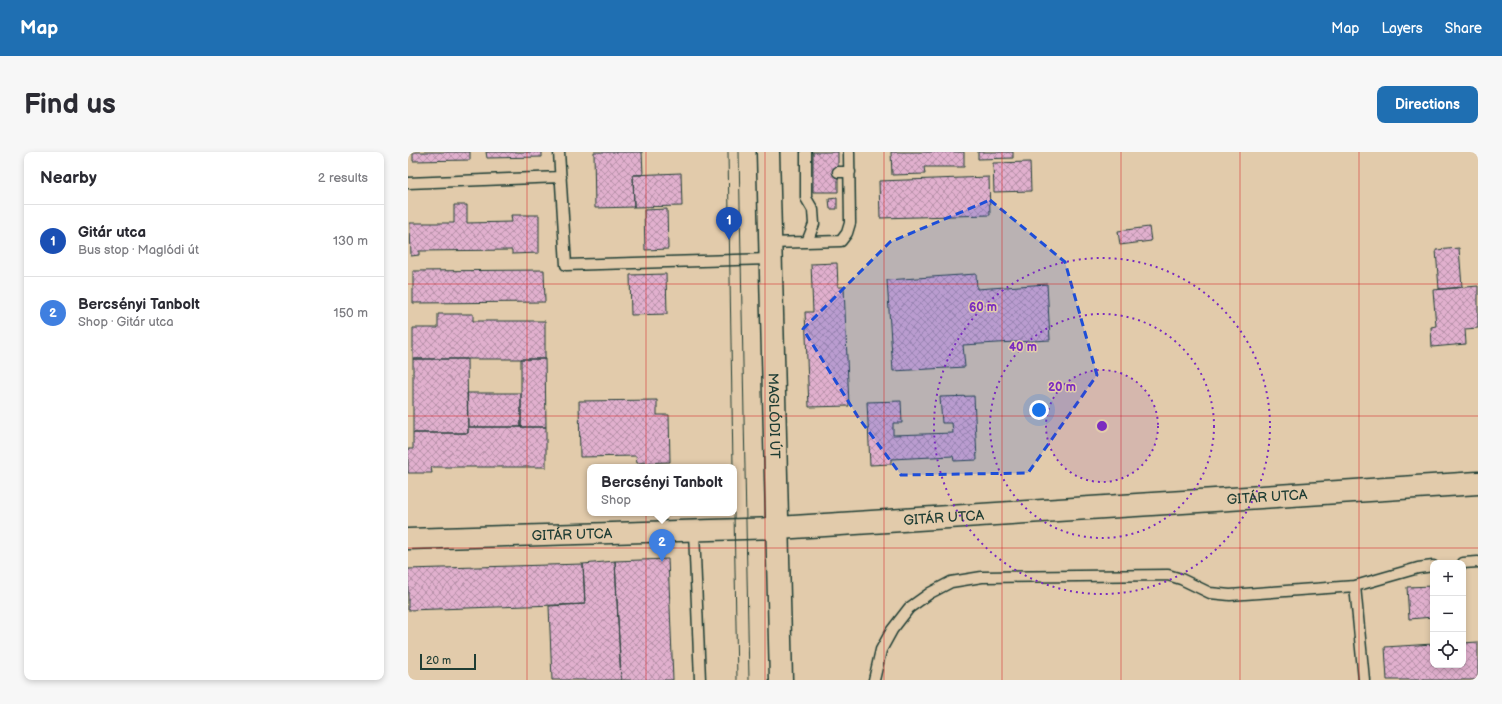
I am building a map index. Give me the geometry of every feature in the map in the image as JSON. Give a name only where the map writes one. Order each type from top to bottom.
[{"type":"street","name":"MAGLÓDI ÚT","points":[[768,152],[781,680]]},
{"type":"street","name":"GITÁR UTCA","points":[[408,539],[778,528],[1478,483]]},
{"type":"lane","points":[[559,152],[566,265],[770,251],[807,242],[841,241],[847,233],[850,222],[849,152]]},
{"type":"lane","points":[[806,152],[810,172],[806,198],[813,210],[814,224],[807,242]]},
{"type":"lane","points":[[838,172],[850,172]]},
{"type":"lane","points":[[408,183],[561,177]]},
{"type":"lane","points":[[694,531],[700,680]]},
{"type":"lane","points":[[1466,563],[1478,562]]},
{"type":"lane","points":[[874,680],[881,650],[892,630],[909,608],[930,593],[951,582],[982,577],[1168,575],[1210,592],[1230,595],[1355,586],[1418,568],[1430,566]]},
{"type":"lane","points":[[1355,586],[1364,680]]},
{"type":"highlighted area","points":[[990,200],[1065,262],[1097,375],[1028,473],[901,475],[858,417],[803,329],[890,242]]},
{"type":"building","points":[[413,152],[470,152],[470,160],[413,161]]},
{"type":"building","points":[[486,152],[542,152],[542,157],[487,158]]},
{"type":"building","points":[[594,152],[642,152],[643,175],[633,175],[634,207],[595,208]]},
{"type":"building","points":[[813,152],[838,152],[838,192],[813,192]]},
{"type":"building","points":[[891,152],[964,152],[964,167],[924,167],[925,174],[892,175]]},
{"type":"building","points":[[978,152],[1013,152],[1013,158],[978,159]]},
{"type":"building","points":[[1030,162],[1031,191],[994,192],[993,163]]},
{"type":"building","points":[[681,173],[682,206],[634,207],[633,175]]},
{"type":"building","points":[[989,177],[990,215],[880,218],[879,181]]},
{"type":"building","points":[[837,198],[837,209],[830,209],[829,199]]},
{"type":"building","points":[[454,205],[467,205],[467,223],[512,222],[511,215],[539,215],[539,253],[512,254],[512,250],[419,251],[419,255],[411,256],[410,223],[454,223]]},
{"type":"building","points":[[667,209],[668,249],[645,250],[644,210]]},
{"type":"building","points":[[1149,227],[1151,241],[1120,245],[1118,231]]},
{"type":"building","points":[[1459,248],[1462,287],[1439,289],[1436,250]]},
{"type":"building","points":[[837,263],[838,287],[844,287],[849,406],[809,407],[805,312],[813,312],[811,264]]},
{"type":"building","points":[[544,270],[545,302],[413,303],[413,271]]},
{"type":"building","points":[[666,274],[667,314],[631,315],[630,275]]},
{"type":"building","points":[[976,274],[977,289],[1047,284],[1050,340],[963,345],[965,367],[893,371],[887,280]]},
{"type":"building","points":[[1478,286],[1478,328],[1465,329],[1466,344],[1432,347],[1431,327],[1436,326],[1433,290]]},
{"type":"building","points":[[438,314],[473,314],[473,321],[545,321],[545,359],[413,359],[413,328],[438,328]]},
{"type":"building","points":[[413,359],[467,359],[468,433],[413,433]]},
{"type":"building","points":[[521,359],[545,359],[546,427],[521,427]]},
{"type":"building","points":[[467,393],[521,393],[521,427],[468,427]]},
{"type":"building","points":[[974,396],[977,460],[954,461],[953,456],[891,459],[891,464],[870,465],[867,402],[901,401],[902,423],[893,423],[893,435],[953,433],[952,423],[942,423],[940,397]]},
{"type":"building","points":[[657,400],[657,415],[669,415],[670,462],[637,463],[636,456],[580,457],[579,401]]},
{"type":"building","points":[[468,427],[546,427],[546,467],[431,467],[432,473],[408,473],[408,449],[413,449],[413,433],[468,433]]},
{"type":"building","points":[[668,559],[673,680],[621,680],[615,561]]},
{"type":"building","points":[[615,561],[621,680],[552,680],[549,606],[585,604],[583,564]]},
{"type":"building","points":[[583,564],[585,604],[408,610],[408,569]]},
{"type":"building","points":[[1430,586],[1430,617],[1409,619],[1407,587]]},
{"type":"building","points":[[1478,642],[1478,680],[1387,680],[1385,647],[1430,644],[1430,668],[1466,668],[1466,643]]},
{"type":"tram line","points":[[728,152],[733,464]]},
{"type":"tram line","points":[[739,152],[749,680]]},
{"type":"tram line","points":[[734,516],[737,680]]},
{"type":"place","name":"Gitár utca","points":[[729,240]]},
{"type":"place","name":"Bercsényi Tanbolt","points":[[662,562]]}]
